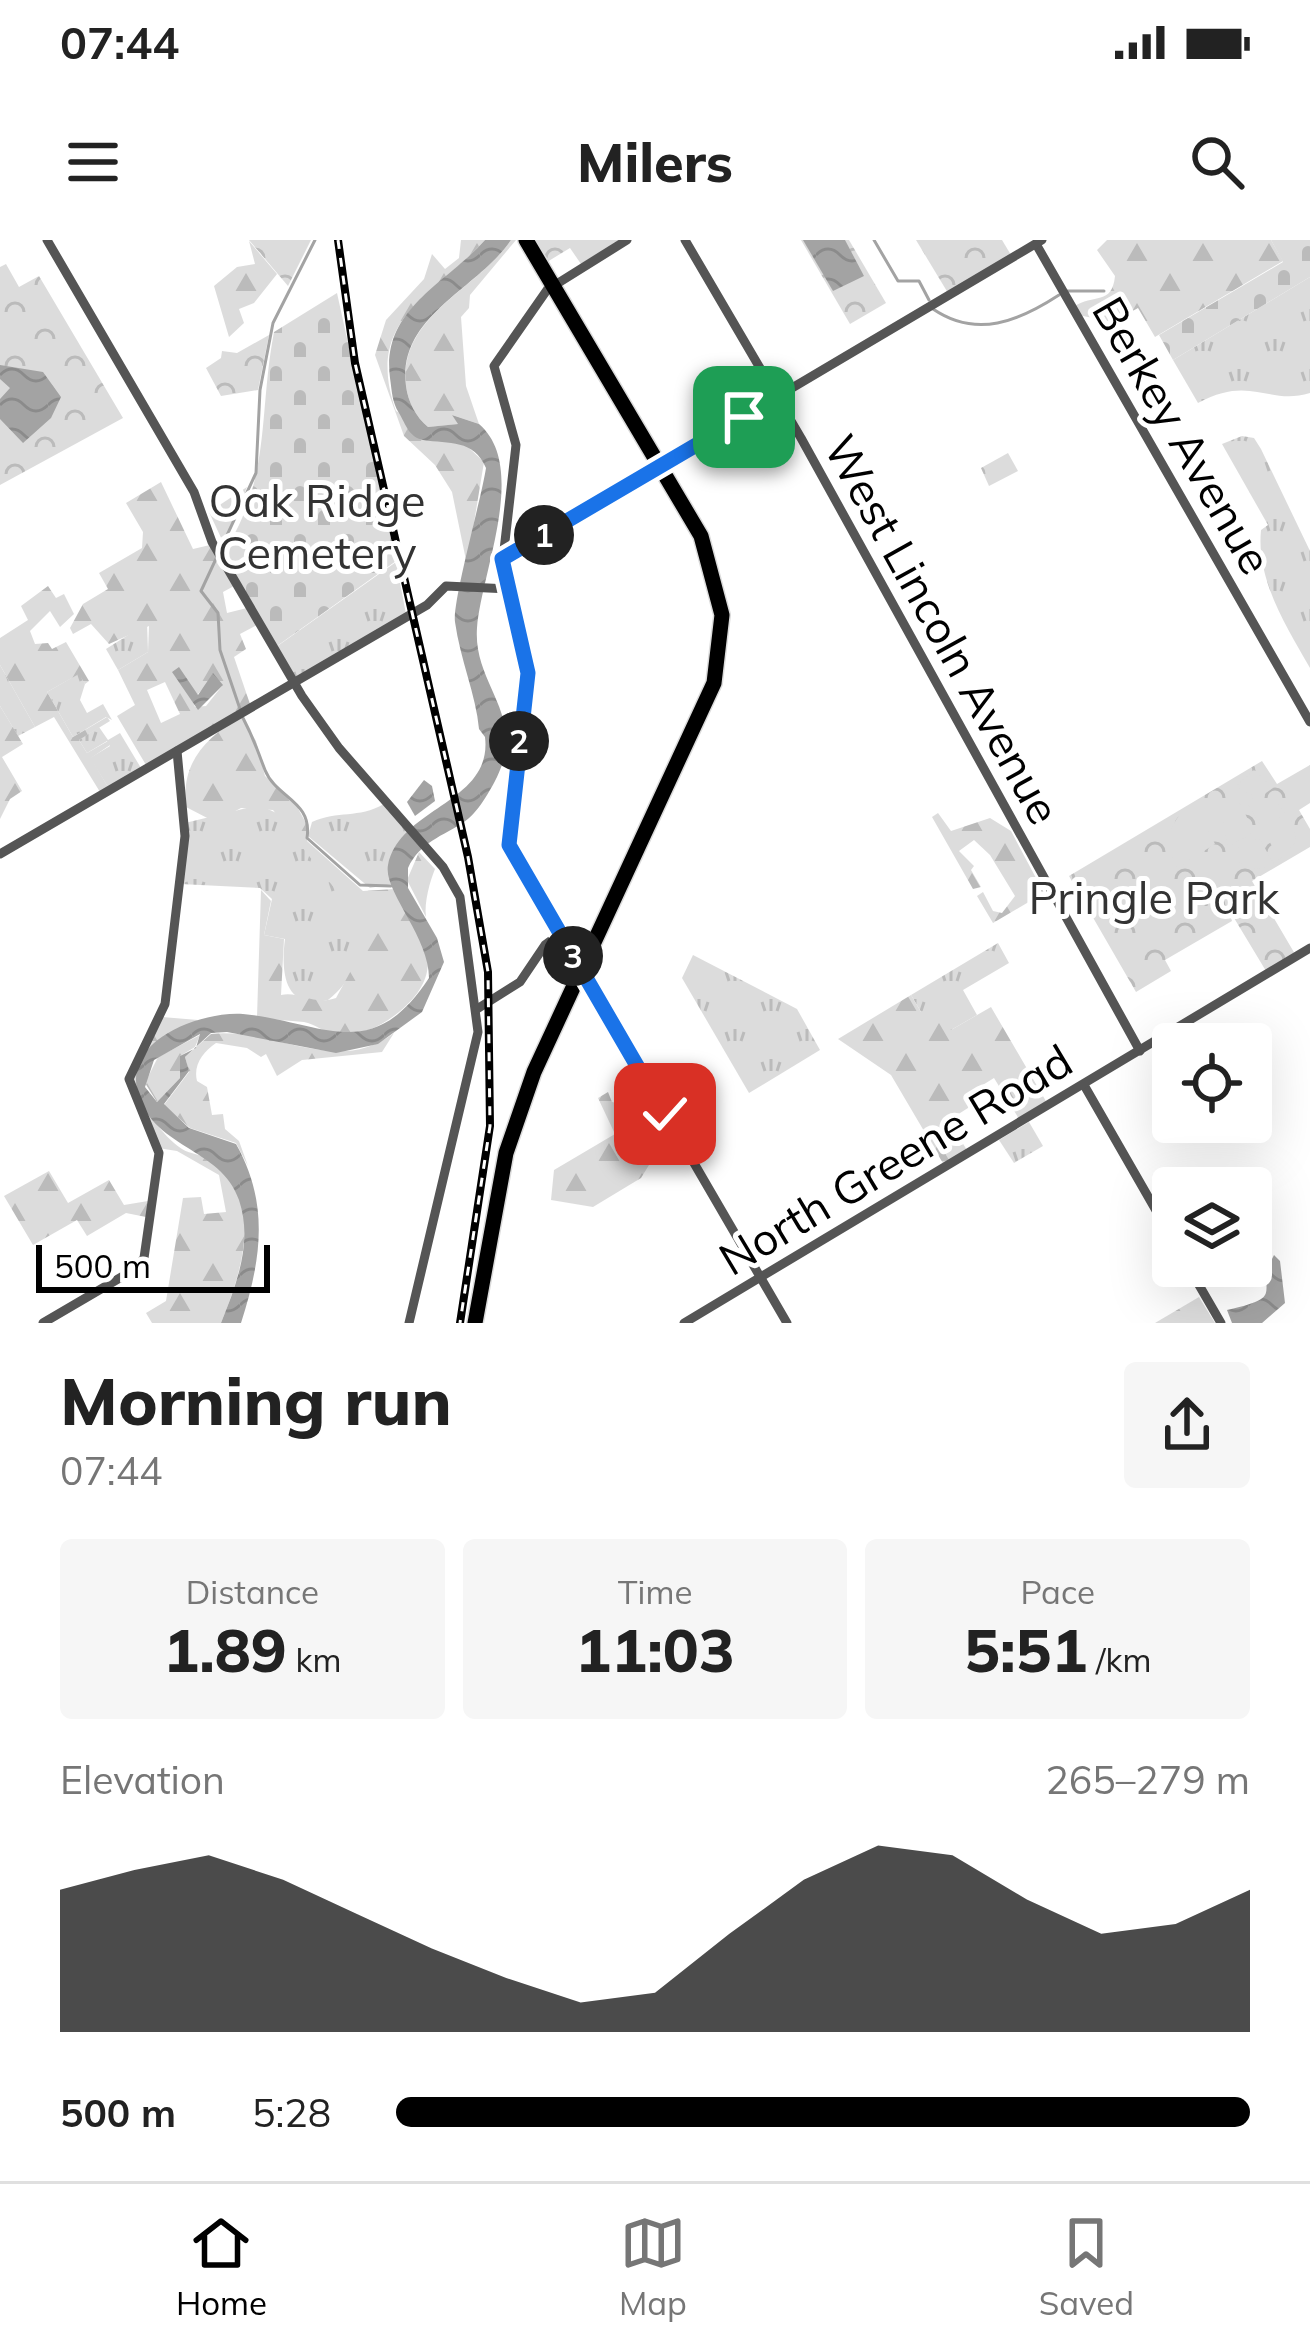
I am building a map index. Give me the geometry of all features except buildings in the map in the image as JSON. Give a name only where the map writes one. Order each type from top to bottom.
[{"type":"highway","points":[[475,1323],[513,1113],[717,675],[721,604],[706,545],[526,240]]},
{"type":"street","points":[[47,240],[194,492],[219,555],[294,682],[325,730],[430,851],[460,897],[478,1025]]},
{"type":"street","points":[[627,240],[555,284],[494,366],[516,445],[502,559],[528,673],[507,831],[517,859],[787,1323]]},
{"type":"street","name":"West Lincoln Avenue","points":[[685,240],[778,398],[1140,1051]]},
{"type":"street","points":[[502,559],[1039,242]]},
{"type":"street","name":"Berkey Avenue","points":[[1039,242],[1310,722]]},
{"type":"street","points":[[0,854],[427,605],[446,586],[509,589]]},
{"type":"street","points":[[43,1323],[135,1269],[144,1258],[160,1159],[129,1079],[165,1004],[186,830],[177,751]]},
{"type":"street","points":[[477,1009],[522,980],[544,945],[560,934]]},
{"type":"street","name":"North Greene Road","points":[[684,1323],[1310,948]]},
{"type":"street","points":[[409,1323],[478,1025],[488,1002]]},
{"type":"street","points":[[1084,1084],[1152,1203]]},
{"type":"street","points":[[1200,1287],[1221,1323]]},
{"type":"green space","points":[[249,240],[311,240],[288,286]]},
{"type":"green space","points":[[461,240],[485,240],[409,312],[389,353],[388,379],[396,411],[468,447],[484,462],[467,565],[452,492],[435,465],[404,436],[375,355],[386,320],[424,279],[432,254],[445,269],[459,258]]},
{"type":"green space","points":[[516,240],[470,295],[469,308],[461,317],[466,386],[479,424],[452,415],[459,424],[428,427],[413,409],[406,386],[414,341],[427,322]]},
{"type":"green space","points":[[532,240],[619,240],[581,264],[570,248],[547,262]]},
{"type":"green space","points":[[801,240],[849,240],[886,303],[850,324]]},
{"type":"green space","points":[[916,240],[1002,240],[1011,255],[948,293]]},
{"type":"green space","points":[[1107,240],[1271,240],[1283,261],[1155,337],[1138,308],[1113,322],[1078,315],[1073,307],[1110,292],[1115,276],[1097,250]]},
{"type":"green space","points":[[1271,240],[1310,240],[1310,277],[1173,360],[1159,335],[1283,262]]},
{"type":"green space","points":[[249,241],[277,274],[254,303],[239,309],[244,323],[229,337],[214,286],[237,267],[255,264]]},
{"type":"green space","points":[[6,264],[19,287],[39,276],[123,418],[0,485],[0,267]]},
{"type":"green space","points":[[1310,277],[1310,393],[1282,396],[1232,391],[1198,403],[1173,360]]},
{"type":"green space","name":"Oak Ridge Cemetery","points":[[337,293],[396,561],[277,646],[223,554],[239,526],[256,472],[274,332]]},
{"type":"green space","points":[[269,335],[258,390],[221,396],[206,368],[221,358],[222,351],[237,353]]},
{"type":"green space","points":[[1242,436],[1254,438],[1261,449],[1310,551],[1310,668],[1268,584],[1261,530],[1268,525],[1222,444]]},
{"type":"green space","points":[[1008,453],[1018,471],[989,486],[981,468]]},
{"type":"green space","points":[[161,482],[193,549],[210,545],[234,586],[223,592],[227,613],[247,608],[257,625],[240,634],[246,649],[234,657],[250,704],[146,765],[117,716],[135,705],[118,670],[148,652],[149,626],[109,644],[91,624],[73,634],[70,628],[83,604],[108,589],[99,573],[142,548],[143,532],[126,503]],"holes":[[[179,668],[197,695],[210,681],[222,686],[206,706],[195,707]],[[165,682],[180,714],[161,723],[147,690]]]},
{"type":"green space","points":[[247,487],[226,538],[223,542],[209,512]]},
{"type":"green space","points":[[396,562],[406,614],[297,679],[276,647]]},
{"type":"green space","points":[[48,586],[56,598],[64,594],[74,614],[60,627],[50,611],[30,631],[35,644],[48,643],[52,649],[66,642],[89,681],[85,684],[79,674],[47,692],[73,737],[107,717],[110,721],[79,740],[87,753],[108,741],[110,745],[91,758],[108,787],[100,792],[54,717],[35,727],[0,665],[0,638],[28,620],[21,606]]},
{"type":"green space","points":[[147,623],[148,652],[118,670],[106,649]]},
{"type":"green space","points":[[0,665],[35,727],[18,736],[0,706]]},
{"type":"green space","points":[[80,673],[85,684],[80,700],[87,713],[103,704],[112,720],[106,717],[73,737],[47,692]]},
{"type":"green space","points":[[0,706],[23,744],[2,757],[22,791],[10,799],[0,819]]},
{"type":"green space","points":[[241,716],[256,741],[265,776],[294,801],[307,825],[307,841],[363,891],[394,889],[422,937],[428,966],[424,981],[399,1012],[371,1029],[338,1035],[304,1022],[257,1017],[261,890],[271,901],[264,935],[284,939],[281,995],[336,998],[354,965],[364,926],[273,810],[241,808],[215,822],[186,807],[187,777],[198,753]]},
{"type":"green space","points":[[99,727],[108,740],[120,733],[141,768],[108,787],[90,758],[110,746],[107,741],[87,753],[79,740]]},
{"type":"green space","name":"Pringle Park","points":[[1262,761],[1277,784],[1310,765],[1310,803],[1299,810],[1310,829],[1310,847],[1252,881],[1295,954],[1266,971],[1228,908],[1232,921],[1165,960],[1171,971],[1136,992],[1069,876]]},
{"type":"green space","points":[[1254,770],[1273,788],[1260,797],[1277,802],[1286,814],[1262,827],[1246,802],[1255,797],[1236,786]]},
{"type":"green space","points":[[1194,803],[1215,844],[1177,868],[1170,849],[1171,831]]},
{"type":"green space","points":[[1240,803],[1254,832],[1228,847],[1223,821]]},
{"type":"green space","points":[[384,804],[408,832],[390,860],[392,884],[370,888],[308,836],[312,822]]},
{"type":"green space","points":[[259,805],[283,816],[366,926],[354,967],[328,1000],[302,999],[288,985],[285,939],[264,935],[272,899],[260,888],[180,884],[185,823]]},
{"type":"green space","points":[[938,813],[951,831],[990,818],[1011,831],[1044,893],[993,923],[977,896],[983,892],[993,911],[1002,913],[1015,896],[990,855],[974,840],[959,851],[974,866],[971,870],[981,887],[973,889],[932,817]]},
{"type":"green space","points":[[1291,817],[1296,841],[1279,861],[1265,832]]},
{"type":"green space","points":[[1259,838],[1274,864],[1250,868],[1230,852]]},
{"type":"green space","points":[[419,852],[435,869],[426,917],[407,880]]},
{"type":"green space","points":[[998,943],[1009,963],[963,990],[977,1015],[951,1030],[921,1012],[911,995]]},
{"type":"green space","points":[[693,955],[797,1009],[820,1050],[749,1093],[682,978]]},
{"type":"green space","points":[[911,995],[921,1012],[935,1004],[951,1030],[991,1007],[1047,1103],[1019,1119],[994,1078],[973,1091],[968,1108],[949,1120],[968,1152],[944,1165],[891,1075],[838,1039]]},
{"type":"green space","points":[[162,1017],[198,1020],[152,1045],[137,1089],[167,1137],[227,1174],[244,1213],[241,1259],[221,1323],[152,1323],[146,1313],[166,1301],[183,1198],[201,1197],[204,1214],[226,1212],[219,1175],[177,1151],[158,1148],[129,1085]]},
{"type":"green space","points":[[394,1033],[382,1052],[302,1060],[277,1076],[266,1054],[261,1057],[247,1048],[216,1043],[211,1047],[198,1064],[197,1081],[207,1087],[212,1115],[223,1114],[225,1129],[239,1141],[248,1166],[236,1143],[190,1128],[164,1105],[189,1072],[185,1057],[211,1034],[350,1051]]},
{"type":"green space","points":[[200,1035],[195,1047],[180,1056],[180,1078],[157,1102],[145,1083],[158,1057]]},
{"type":"green space","points":[[608,1092],[612,1102],[625,1105],[648,1092],[663,1117],[639,1147],[649,1165],[641,1178],[593,1207],[551,1200],[554,1170],[615,1134],[598,1098]]},
{"type":"green space","points":[[1029,1122],[1043,1146],[1014,1163],[999,1140]]},
{"type":"green space","points":[[49,1171],[68,1203],[109,1180],[124,1205],[154,1200],[151,1218],[126,1213],[87,1236],[77,1220],[33,1245],[4,1196]]},
{"type":"green space","points":[[1199,1297],[1215,1323],[1155,1323]]},
{"type":"water","points":[[485,240],[511,240],[426,322],[407,362],[406,386],[413,409],[428,427],[458,424],[452,415],[479,424],[493,443],[500,466],[498,522],[477,628],[483,667],[503,717],[505,755],[474,814],[425,846],[408,868],[408,888],[437,938],[444,962],[422,1012],[378,1044],[336,1053],[227,1032],[211,1033],[196,1046],[200,1034],[154,1060],[145,1087],[157,1102],[180,1078],[180,1056],[193,1049],[185,1057],[189,1071],[164,1104],[189,1128],[236,1144],[254,1189],[259,1233],[248,1300],[241,1323],[221,1323],[244,1247],[239,1200],[218,1169],[170,1136],[144,1109],[137,1071],[156,1042],[209,1017],[243,1014],[345,1032],[366,1030],[387,1022],[408,1005],[429,978],[422,946],[392,888],[388,865],[409,830],[461,791],[484,759],[485,737],[479,729],[455,622],[486,468],[468,447],[423,440],[411,433],[394,401],[390,354],[406,316]]},
{"type":"water","points":[[803,240],[845,240],[864,276],[833,291]]},
{"type":"water","points":[[0,365],[43,372],[61,397],[51,418],[23,443],[0,419],[0,399],[10,388],[0,379]]},
{"type":"water","points":[[179,667],[198,695],[213,673],[223,685],[198,710],[172,672]]},
{"type":"water","points":[[424,780],[432,786],[435,801],[415,816],[407,802]]},
{"type":"water","points":[[1274,1255],[1280,1261],[1285,1303],[1262,1323],[1232,1323],[1227,1310],[1258,1301],[1266,1287],[1272,1287]]},
{"type":"waterway","points":[[240,709],[220,650],[218,613],[201,591],[256,473],[260,390],[273,323],[315,240]]},
{"type":"waterway","points":[[874,240],[898,281],[919,281],[929,300]]},
{"type":"waterway","points":[[1066,291],[1104,291]]},
{"type":"waterway","points":[[933,309],[982,325],[1013,319],[1059,295]]},
{"type":"waterway","points":[[243,718],[270,779],[305,816],[307,838],[360,885],[391,886]]},
{"type":"railway","points":[[338,240],[355,363],[468,857],[488,972],[490,1126],[460,1323]]},
{"type":"route","points":[[665,1114],[509,845],[528,673],[502,559],[744,417]]}]
